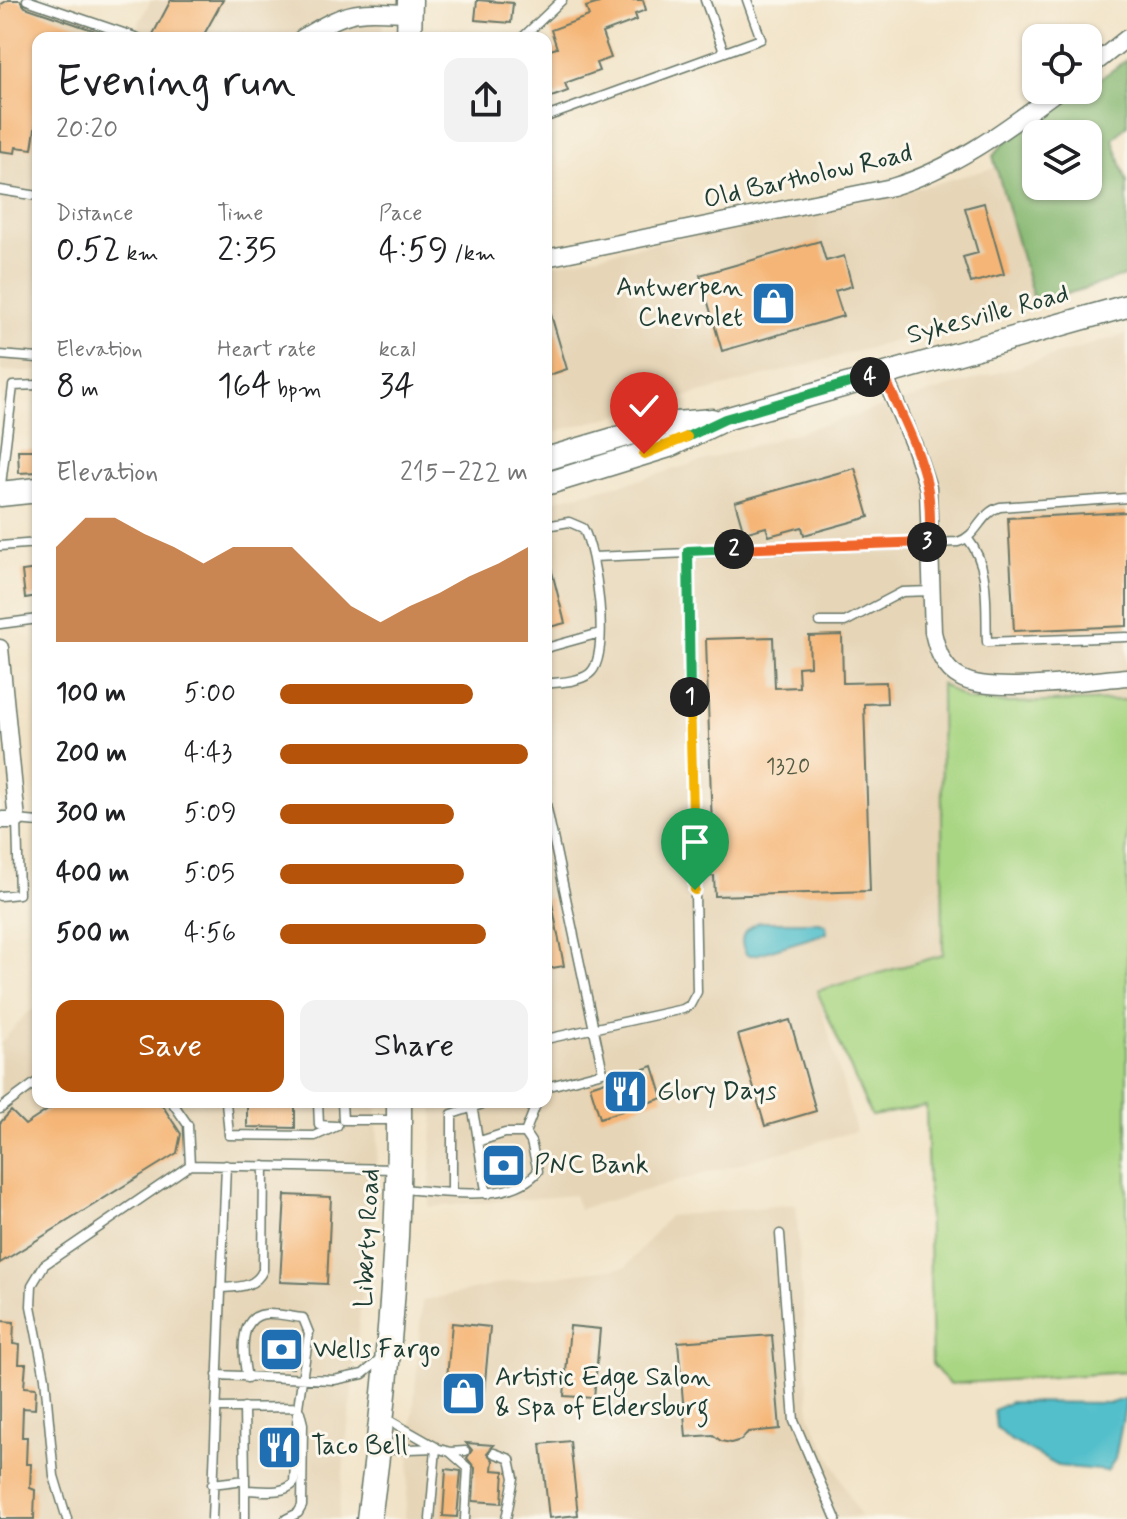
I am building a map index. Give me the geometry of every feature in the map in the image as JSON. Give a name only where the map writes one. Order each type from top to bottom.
[{"type":"main road","points":[[409,32],[410,6]]},
{"type":"main road","name":"Sykesville Road","points":[[552,482],[669,446],[725,419],[1127,306]]},
{"type":"main road","name":"Sykesville Road","points":[[552,457],[664,424],[725,419]]},
{"type":"main road","points":[[0,494],[32,491]]},
{"type":"main road","points":[[0,509],[32,506]]},
{"type":"main road","name":"Liberty Road","points":[[369,1519],[390,1351],[399,1179],[399,1111]]},
{"type":"street","points":[[312,32],[351,12],[410,6]]},
{"type":"street","points":[[1102,58],[1127,38]]},
{"type":"street","name":"Old Bartholow Road","points":[[552,257],[892,187],[918,179],[979,147],[1039,104]]},
{"type":"street","points":[[883,373],[928,488],[931,591],[936,648],[943,662],[959,678],[985,685],[1127,677]]},
{"type":"street","points":[[0,648],[8,820]]},
{"type":"lane","points":[[27,0],[120,32]]},
{"type":"lane","points":[[528,32],[562,0]]},
{"type":"lane","points":[[705,0],[724,52]]},
{"type":"lane","points":[[552,115],[761,39],[747,0]]},
{"type":"lane","points":[[0,190],[32,195]]},
{"type":"lane","points":[[0,355],[32,358]]},
{"type":"lane","points":[[0,494],[13,386],[32,385]]},
{"type":"lane","points":[[593,557],[958,542],[968,539],[985,514],[1000,507],[1127,498]]},
{"type":"lane","points":[[552,524],[576,523],[583,528],[593,557],[601,610],[597,661],[592,671],[578,678],[552,683]]},
{"type":"lane","points":[[968,539],[984,568],[987,642],[1127,637]]},
{"type":"lane","points":[[0,546],[32,543]]},
{"type":"lane","points":[[552,1038],[683,1009],[690,1005],[697,992],[688,551]]},
{"type":"lane","points":[[820,622],[845,622],[902,592],[931,591]]},
{"type":"lane","points":[[0,624],[32,620]]},
{"type":"lane","points":[[552,646],[600,633]]},
{"type":"lane","points":[[0,896],[19,894],[8,820],[32,822]]},
{"type":"lane","points":[[552,833],[603,1072],[552,1085]]},
{"type":"lane","points":[[0,1109],[32,1085]]},
{"type":"lane","points":[[176,1108],[188,1125],[190,1165]]},
{"type":"lane","points":[[227,1108],[229,1135],[315,1136],[340,1123]]},
{"type":"lane","points":[[318,1108],[319,1125],[399,1111]]},
{"type":"lane","points":[[340,1123],[341,1108]]},
{"type":"lane","points":[[452,1192],[452,1114],[469,1108]]},
{"type":"lane","points":[[472,1108],[480,1141],[478,1157],[487,1194]]},
{"type":"lane","points":[[525,1133],[535,1108]]},
{"type":"lane","points":[[480,1141],[505,1133],[525,1133]]},
{"type":"lane","points":[[67,1519],[54,1476],[45,1378],[31,1306],[32,1285],[44,1265],[190,1165],[264,1166],[399,1179],[452,1192],[487,1194],[523,1184],[538,1171],[531,1142],[525,1133]]},
{"type":"lane","points":[[212,1519],[226,1165]]},
{"type":"lane","points":[[223,1288],[252,1283],[263,1270],[264,1166]]},
{"type":"lane","points":[[780,1234],[794,1421],[836,1519]]},
{"type":"lane","points":[[212,1484],[282,1490],[294,1483],[298,1407],[308,1378],[309,1333],[308,1324],[303,1318],[266,1314],[253,1317],[247,1325],[244,1354],[247,1378]]},
{"type":"lane","points":[[217,1375],[334,1380],[363,1374],[390,1351]]},
{"type":"lane","points":[[244,1407],[245,1519]]},
{"type":"lane","points":[[216,1408],[298,1407]]},
{"type":"lane","points":[[286,1519],[298,1513],[302,1506],[303,1424],[298,1407]]},
{"type":"lane","points":[[383,1416],[436,1448],[450,1452],[465,1451]]},
{"type":"lane","points":[[379,1450],[436,1448]]},
{"type":"lane","points":[[430,1519],[436,1448]]},
{"type":"lane","points":[[450,1452],[468,1468],[465,1519]]},
{"type":"lane","points":[[494,1453],[510,1459],[514,1470],[506,1519]]},
{"type":"shaded area","points":[[0,0],[45,0],[135,31],[151,0],[383,0],[382,32],[32,32],[32,371],[0,371]]},
{"type":"shaded area","points":[[997,167],[1035,304],[552,432],[552,265],[922,187]]},
{"type":"shaded area","points":[[1127,334],[1127,700],[1007,703],[967,700],[941,685],[943,956],[817,992],[856,1131],[579,1209],[574,1195],[429,1207],[434,1108],[552,1108],[552,501],[642,479]]},
{"type":"shaded area","points":[[32,1010],[32,1108],[376,1108],[378,1146],[338,1519],[0,1519],[0,1044]]},
{"type":"shaded area","points":[[796,1204],[810,1417],[860,1516],[829,1519],[405,1519],[422,1301],[508,1282],[626,1267],[669,1216]]},
{"type":"green space","points":[[1127,60],[1127,125],[1113,139],[1127,183],[1127,275],[1035,304],[993,156],[1004,143],[1022,131],[1022,200],[1102,200],[1102,120],[1038,120],[1062,104],[1102,104],[1102,77]]},
{"type":"green space","points":[[941,684],[967,700],[1007,703],[1127,700],[1127,1372],[949,1384],[932,1364],[926,1106],[871,1116],[817,991],[943,955]]},
{"type":"water","points":[[759,922],[820,922],[826,925],[827,933],[747,955],[742,944],[743,935]]},
{"type":"water","points":[[1127,1398],[1115,1459],[1107,1471],[1058,1466],[1010,1440],[996,1427],[994,1410],[1010,1402],[1111,1403]]},
{"type":"building","points":[[8,0],[20,0],[25,7],[98,32],[32,32],[32,149],[16,147],[15,153],[0,151],[0,5]]},
{"type":"building","points":[[171,0],[223,0],[205,32],[154,32]]},
{"type":"building","points":[[477,0],[513,3],[511,23],[475,20]]},
{"type":"building","points":[[598,0],[643,0],[646,10],[635,14],[637,20],[602,33],[611,58],[596,63],[599,71],[565,83],[568,91],[552,97],[552,49],[557,48],[551,30],[589,16],[586,7],[599,3]]},
{"type":"building","points":[[984,203],[1004,274],[971,283],[963,257],[978,253],[965,208]]},
{"type":"building","name":"Antwerpen Chevrolet","points":[[820,241],[826,261],[844,256],[852,286],[835,291],[843,316],[722,351],[700,275]]},
{"type":"building","points":[[552,318],[567,369],[552,374]]},
{"type":"building","points":[[18,450],[32,450],[32,472],[19,473]]},
{"type":"building","points":[[855,468],[869,517],[804,535],[802,527],[769,536],[766,527],[744,533],[735,502]]},
{"type":"building","points":[[1127,512],[1127,626],[1014,631],[1008,518]]},
{"type":"building","points":[[32,570],[32,597],[25,598],[22,571]]},
{"type":"building","points":[[552,572],[565,623],[552,626]]},
{"type":"building","points":[[842,635],[843,683],[886,682],[887,703],[864,704],[870,891],[715,896],[714,876],[703,877],[702,831],[712,830],[706,639],[773,637],[775,688],[799,687],[798,667],[810,666],[809,636]]},
{"type":"building","points":[[552,903],[564,966],[552,968]]},
{"type":"building","points":[[790,1020],[816,1111],[765,1126],[738,1035]]},
{"type":"building","name":"Glory Days","points":[[653,1066],[663,1098],[600,1118],[590,1086]]},
{"type":"building","points":[[51,1108],[164,1108],[181,1134],[177,1153],[0,1263],[0,1123],[11,1111],[25,1125]]},
{"type":"building","points":[[247,1108],[295,1108],[295,1128],[247,1127]]},
{"type":"building","name":"PNC Bank","points":[[512,1149],[520,1177],[493,1184],[487,1156]]},
{"type":"building","points":[[285,1195],[331,1197],[327,1284],[280,1282]]},
{"type":"building","points":[[0,1321],[14,1322],[13,1344],[20,1345],[19,1364],[26,1364],[24,1387],[36,1388],[35,1409],[23,1408],[22,1437],[27,1437],[26,1464],[31,1464],[30,1488],[35,1490],[34,1519],[0,1519]]},
{"type":"building","points":[[452,1323],[490,1327],[483,1404],[445,1400]]},
{"type":"building","points":[[570,1326],[600,1329],[594,1398],[564,1396]]},
{"type":"building","name":"Wells Fargo","points":[[271,1332],[293,1332],[293,1368],[270,1368]]},
{"type":"building","points":[[772,1335],[780,1429],[748,1432],[741,1440],[731,1443],[713,1435],[686,1437],[678,1342]]},
{"type":"building","name":"Taco Bell","points":[[270,1431],[290,1432],[288,1462],[269,1461]]},
{"type":"building","points":[[570,1441],[578,1515],[549,1518],[541,1444]]},
{"type":"building","points":[[466,1443],[494,1445],[487,1453],[493,1460],[492,1470],[504,1471],[502,1503],[473,1501],[475,1468],[467,1458],[472,1450]]},
{"type":"building","points":[[446,1469],[461,1471],[457,1517],[443,1516]]},
{"type":"place","name":"Antwerpen Chevrolet","points":[[774,303]]},
{"type":"place","name":"Glory Days","points":[[626,1092]]},
{"type":"place","name":"PNC Bank","points":[[503,1166]]},
{"type":"place","name":"Wells Fargo","points":[[282,1350]]},
{"type":"place","name":"Artistic Edge Salon & Spa of Eldersburg","points":[[464,1393]]},
{"type":"place","name":"Taco Bell","points":[[280,1447]]},
{"type":"route","points":[[644,454],[669,446],[725,419],[883,373],[928,488],[930,542],[688,551],[695,890]]}]
